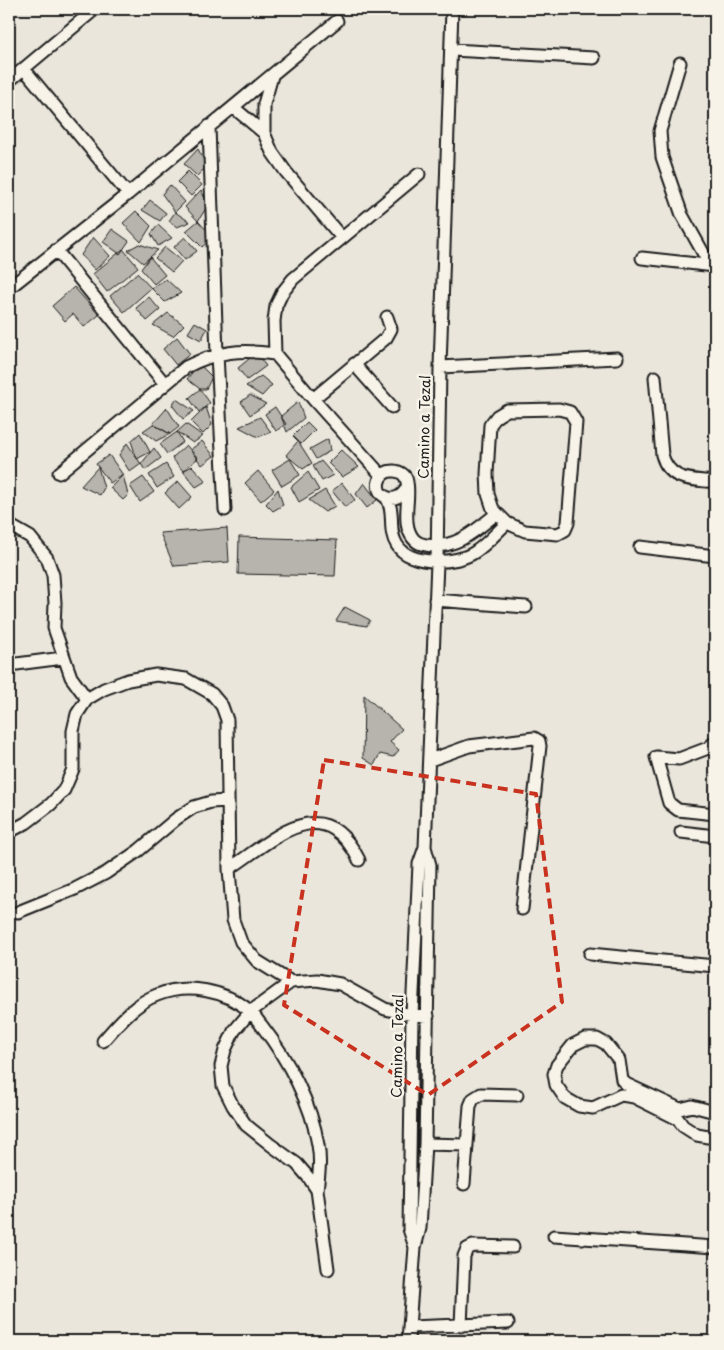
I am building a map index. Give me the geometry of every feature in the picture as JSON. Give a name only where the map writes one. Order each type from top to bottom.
[{"type":"street","points":[[9,81],[95,9]]},
{"type":"street","name":"Camino a Tezal","points":[[408,1341],[415,1247],[420,1228],[425,1144],[430,865],[425,847],[437,563],[440,367],[452,9]]},
{"type":"street","points":[[9,288],[128,194],[337,21]]},
{"type":"street","points":[[452,50],[594,58]]},
{"type":"street","points":[[680,63],[660,131],[662,158],[682,215],[712,265]]},
{"type":"street","points":[[24,69],[128,194]]},
{"type":"street","points":[[272,76],[264,104],[264,133],[272,152],[286,172],[342,238]]},
{"type":"street","points":[[233,107],[264,133]]},
{"type":"street","points":[[209,126],[225,510]]},
{"type":"street","points":[[382,476],[313,399],[276,354],[274,321],[276,306],[282,293],[293,279],[419,174]]},
{"type":"street","points":[[56,250],[165,384]]},
{"type":"street","points":[[642,258],[712,265]]},
{"type":"street","points":[[313,399],[389,334],[391,329],[387,317]]},
{"type":"street","points":[[59,472],[186,366],[202,358],[233,351],[256,351],[276,354]]},
{"type":"street","points":[[440,367],[617,358]]},
{"type":"street","points":[[354,364],[392,408]]},
{"type":"street","points":[[655,377],[662,455],[665,464],[677,476],[686,479],[715,482]]},
{"type":"street","points":[[558,409],[570,412],[576,422],[568,523],[565,530],[558,534],[525,531],[507,523],[496,514],[488,494],[487,474],[490,425],[497,416],[508,410],[558,409]]},
{"type":"street","points":[[496,514],[466,538],[456,542],[437,547],[418,544],[412,537],[408,527],[407,480],[396,470],[388,471],[379,482],[379,488],[391,506],[392,532],[397,546],[409,557],[437,563],[467,556],[475,553],[507,523]]},
{"type":"street","points":[[386,497],[399,498],[407,488]]},
{"type":"street","points":[[9,525],[30,538],[47,558],[53,575],[54,628],[71,677],[87,699]]},
{"type":"street","points":[[640,547],[715,556]]},
{"type":"street","points":[[435,600],[526,607]]},
{"type":"street","points":[[9,665],[63,658]]},
{"type":"street","points":[[9,832],[26,823],[51,804],[64,790],[72,769],[73,731],[77,714],[87,699],[104,688],[128,680],[156,675],[186,679],[212,694],[222,706],[227,720],[229,869],[233,920],[241,942],[257,961],[291,982]]},
{"type":"street","points":[[430,760],[469,746],[534,738],[538,741],[540,746],[522,909]]},
{"type":"street","points":[[715,742],[708,748],[679,759],[656,757],[669,803],[678,810],[715,814]]},
{"type":"street","points":[[18,912],[75,889],[106,873],[138,851],[176,819],[194,807],[211,802],[227,801]]},
{"type":"street","points":[[229,869],[277,835],[297,825],[313,822],[332,827],[346,838],[358,860]]},
{"type":"street","points":[[681,832],[715,836]]},
{"type":"street","name":"Camino a Tezal","points":[[415,1247],[409,1229],[412,1015],[418,864],[425,847]]},
{"type":"street","points":[[590,954],[715,966]]},
{"type":"street","points":[[317,1190],[297,1164],[246,1125],[233,1106],[223,1086],[220,1066],[234,1032],[250,1012],[291,982],[317,980],[340,984],[385,1009],[412,1015],[428,1016]]},
{"type":"street","points":[[103,1041],[136,1008],[156,995],[178,990],[197,989],[224,995],[250,1012],[282,1056],[310,1115],[319,1152],[320,1168],[317,1190],[328,1269]]},
{"type":"street","points":[[715,1112],[692,1106],[680,1109],[626,1084],[622,1080],[619,1060],[606,1044],[597,1039],[585,1038],[573,1045],[557,1065],[554,1074],[556,1086],[565,1098],[579,1106],[593,1108],[621,1095],[634,1097],[678,1119],[683,1126],[697,1135],[708,1137],[715,1133]]},
{"type":"street","points":[[464,1184],[470,1106],[473,1099],[481,1094],[517,1095]]},
{"type":"street","points":[[425,1144],[467,1145]]},
{"type":"street","points":[[554,1236],[715,1246]]},
{"type":"street","points":[[461,1326],[464,1256],[467,1249],[473,1246],[513,1247]]},
{"type":"street","points":[[410,1328],[508,1323]]},
{"type":"highlighted area","points":[[324,760],[536,794],[562,1002],[428,1095],[284,1005]]},
{"type":"building","points":[[198,149],[207,166],[197,176],[184,164]]},
{"type":"building","points":[[188,171],[202,185],[191,196],[177,182]]},
{"type":"building","points":[[170,185],[185,202],[175,212],[162,194]]},
{"type":"building","points":[[201,190],[208,205],[198,221],[185,207]]},
{"type":"building","points":[[150,200],[166,213],[160,221],[142,210]]},
{"type":"building","points":[[136,211],[151,226],[141,242],[123,223]]},
{"type":"building","points":[[175,212],[190,222],[177,227],[169,221]]},
{"type":"building","points":[[198,221],[213,237],[202,247],[186,231]]},
{"type":"building","points":[[158,225],[172,238],[158,246],[151,234]]},
{"type":"building","points":[[112,229],[129,241],[120,254],[103,242]]},
{"type":"building","points":[[93,237],[110,256],[95,270],[81,255]]},
{"type":"building","points":[[185,237],[197,251],[185,260],[174,247]]},
{"type":"building","points":[[139,244],[158,250],[143,263],[128,250]]},
{"type":"building","points":[[165,247],[182,261],[172,272],[155,258]]},
{"type":"building","points":[[123,249],[138,267],[107,292],[93,274]]},
{"type":"building","points":[[150,257],[165,275],[154,284],[141,269]]},
{"type":"building","points":[[137,273],[151,288],[124,312],[110,296]]},
{"type":"building","points":[[166,279],[181,293],[165,302],[151,288]]},
{"type":"building","points":[[74,287],[99,315],[84,327],[73,314],[65,321],[52,306]]},
{"type":"building","points":[[149,297],[160,310],[147,321],[136,308]]},
{"type":"building","points":[[168,313],[184,325],[173,336],[153,325]]},
{"type":"building","points":[[195,322],[207,329],[201,340],[188,333]]},
{"type":"building","points":[[177,337],[190,354],[176,365],[163,349]]},
{"type":"building","points":[[256,353],[266,366],[247,380],[238,368]]},
{"type":"building","points":[[199,364],[212,377],[206,389],[200,389],[187,379]]},
{"type":"building","points":[[261,376],[272,385],[262,396],[246,386]]},
{"type":"building","points":[[200,389],[210,403],[199,412],[189,398]]},
{"type":"building","points":[[250,395],[266,404],[250,415],[241,402]]},
{"type":"building","points":[[176,399],[194,411],[183,419],[172,405]]},
{"type":"building","points":[[298,402],[304,418],[287,432],[281,416]]},
{"type":"building","points":[[206,407],[212,425],[203,434],[191,422]]},
{"type":"building","points":[[275,407],[286,424],[276,431],[265,414]]},
{"type":"building","points":[[167,408],[179,427],[170,434],[153,424]]},
{"type":"building","points":[[260,417],[271,432],[258,437],[239,427]]},
{"type":"building","points":[[307,422],[315,430],[301,444],[293,436]]},
{"type":"building","points":[[153,424],[170,434],[156,441],[143,431]]},
{"type":"building","points":[[186,424],[203,436],[193,443],[177,432]]},
{"type":"building","points":[[177,432],[183,442],[167,454],[160,444]]},
{"type":"building","points":[[140,433],[150,452],[137,459],[131,441]]},
{"type":"building","points":[[328,439],[330,451],[316,459],[310,449]]},
{"type":"building","points":[[202,441],[214,456],[202,465],[190,450]]},
{"type":"building","points":[[298,441],[312,463],[303,469],[286,455]]},
{"type":"building","points":[[127,443],[141,464],[130,472],[119,455]]},
{"type":"building","points":[[186,445],[198,458],[183,471],[172,458]]},
{"type":"building","points":[[154,448],[161,458],[145,470],[141,464]]},
{"type":"building","points":[[341,450],[359,467],[342,477],[328,463]]},
{"type":"building","points":[[109,455],[123,475],[110,483],[96,464]]},
{"type":"building","points":[[290,459],[300,475],[282,486],[272,470]]},
{"type":"building","points":[[321,461],[333,475],[322,481],[313,466]]},
{"type":"building","points":[[166,464],[174,477],[157,488],[149,475]]},
{"type":"building","points":[[192,466],[206,481],[196,487],[183,471]]},
{"type":"building","points":[[98,467],[104,488],[100,495],[81,486]]},
{"type":"building","points":[[258,471],[274,490],[261,501],[245,483]]},
{"type":"building","points":[[308,472],[319,490],[299,502],[291,487]]},
{"type":"building","points":[[123,475],[128,495],[123,500],[110,488]]},
{"type":"building","points":[[143,477],[154,492],[140,502],[130,486]]},
{"type":"building","points":[[178,481],[192,497],[179,509],[165,493]]},
{"type":"building","points":[[342,483],[355,500],[345,507],[332,491]]},
{"type":"building","points":[[364,483],[377,500],[367,508],[356,494]]},
{"type":"building","points":[[278,489],[283,505],[273,511],[266,504]]},
{"type":"building","points":[[325,490],[335,506],[325,512],[309,500]]},
{"type":"building","points":[[227,528],[229,562],[174,566],[160,533]]},
{"type":"building","points":[[239,537],[337,540],[335,576],[238,574]]},
{"type":"building","points":[[345,607],[370,620],[367,626],[336,621]]},
{"type":"building","points":[[364,695],[402,729],[390,742],[399,750],[393,757],[380,754],[374,765],[363,758]]}]
